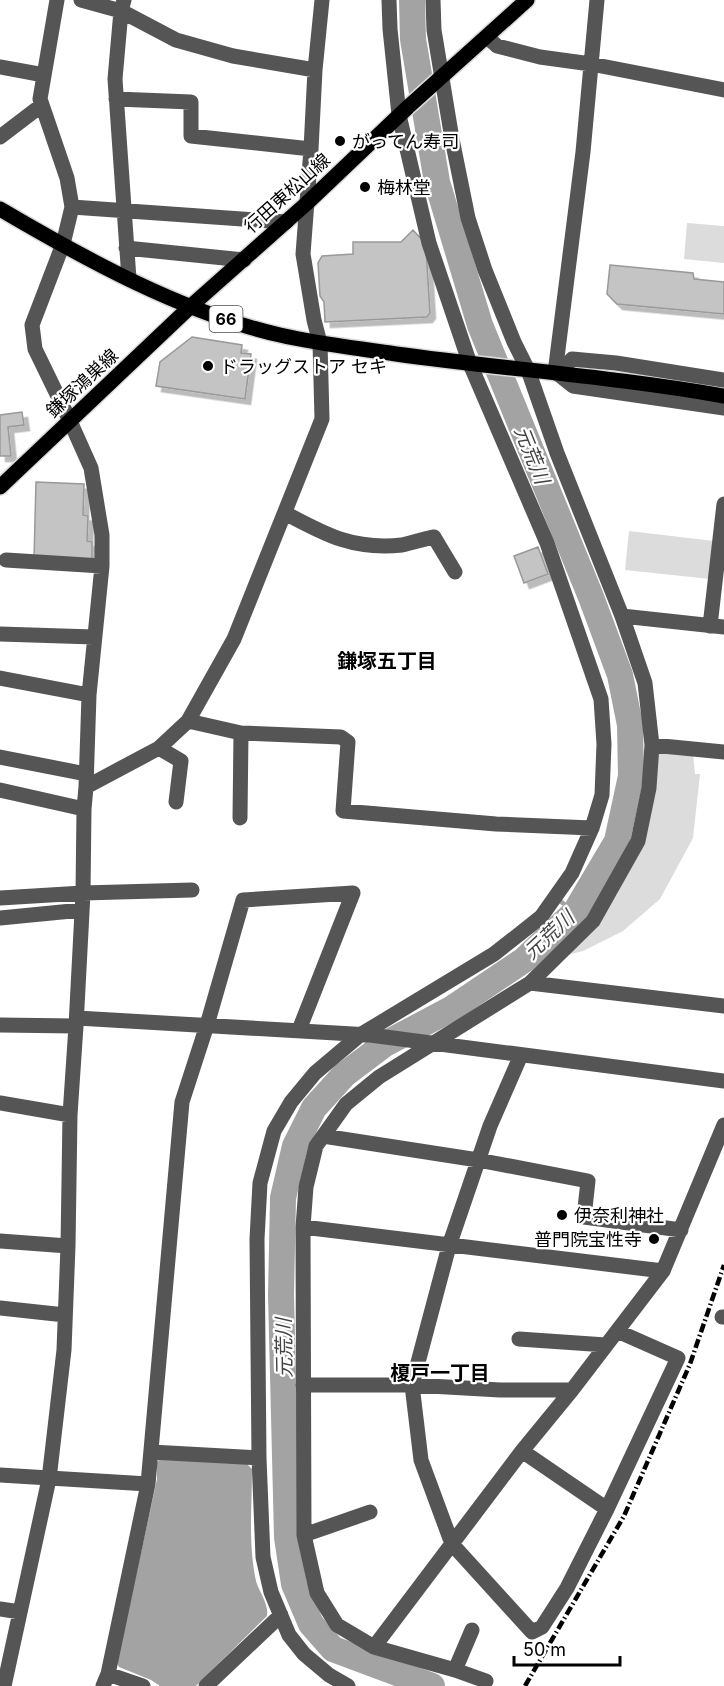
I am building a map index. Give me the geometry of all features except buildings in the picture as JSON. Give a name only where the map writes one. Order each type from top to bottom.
[{"type":"main road","name":"66","points":[[404,111],[527,0]]},
{"type":"main road","name":"行田東松山線","points":[[191,306],[306,204],[404,111]]},
{"type":"main road","name":"66","points":[[0,209],[129,279],[239,324],[279,335],[320,343],[472,364],[672,387],[724,396]]},
{"type":"main road","name":"鎌塚鴻巣線","points":[[0,487],[191,306]]},
{"type":"street","points":[[4,1686],[49,1479],[63,1350],[68,1246],[70,1115],[83,893],[89,695],[102,566],[102,535],[91,468],[35,349],[32,325],[63,244],[72,207],[67,178],[40,99],[57,0]]},
{"type":"street","points":[[81,0],[123,5],[176,40],[233,56],[315,70]]},
{"type":"street","points":[[0,756],[86,780],[159,748],[188,721],[234,639],[322,419],[320,343],[303,254],[322,0]]},
{"type":"street","points":[[348,1686],[329,1675],[304,1654],[289,1635],[271,1592],[263,1557],[259,1458],[257,1239],[260,1183],[274,1131],[291,1102],[315,1073],[365,1035],[494,954],[541,917],[572,873],[592,828],[602,795],[604,744],[601,699],[547,543],[472,364],[429,243],[390,28],[389,0]]},
{"type":"street","points":[[433,0],[437,81],[452,139],[468,218],[485,270],[622,616],[645,682],[652,745],[649,788],[638,841],[593,921],[530,983],[379,1077],[346,1104],[316,1146],[306,1187],[303,1227],[304,1535],[317,1593],[337,1625],[374,1647],[486,1681]]},
{"type":"street","points":[[556,374],[583,152],[597,0]]},
{"type":"street","points":[[123,5],[114,79],[129,279]]},
{"type":"street","points":[[487,37],[497,45],[540,57],[591,64],[724,90]]},
{"type":"street","points":[[0,67],[44,75]]},
{"type":"street","points":[[116,99],[191,102],[191,136],[311,149]]},
{"type":"street","points":[[0,137],[42,105]]},
{"type":"street","points":[[72,207],[286,222]]},
{"type":"street","points":[[126,248],[244,260]]},
{"type":"street","points":[[556,374],[572,359],[616,363],[724,380]]},
{"type":"street","points":[[556,374],[573,386],[724,408]]},
{"type":"street","points":[[622,616],[717,627],[724,504]]},
{"type":"street","points":[[285,513],[329,536],[351,543],[370,546],[404,544],[434,537],[455,572]]},
{"type":"street","points":[[6,560],[102,566]]},
{"type":"street","points":[[0,634],[94,638]]},
{"type":"street","points":[[0,678],[89,695]]},
{"type":"street","points":[[188,721],[242,733],[341,737],[348,742],[344,811],[496,824],[592,828]]},
{"type":"street","points":[[240,818],[242,733]]},
{"type":"street","points":[[652,745],[724,752]]},
{"type":"street","points":[[159,748],[181,761],[176,802]]},
{"type":"street","points":[[0,790],[84,809]]},
{"type":"street","points":[[0,898],[192,890]]},
{"type":"street","points":[[143,1686],[106,1680],[148,1484],[182,1102],[243,900],[353,893],[299,1030]]},
{"type":"street","points":[[0,918],[82,910]]},
{"type":"street","points":[[530,983],[724,1006]]},
{"type":"street","points":[[0,1025],[76,1022],[207,1025],[365,1035],[724,1081]]},
{"type":"street","points":[[521,1055],[490,1126],[449,1245],[412,1385],[422,1461],[452,1544],[532,1632],[542,1627],[567,1588],[678,1358],[617,1331]]},
{"type":"street","points":[[0,1104],[70,1115]]},
{"type":"street","points":[[374,1647],[522,1451],[663,1271],[724,1125]]},
{"type":"street","points":[[323,1136],[588,1180],[584,1217],[681,1230]]},
{"type":"street","points":[[303,1227],[663,1271]]},
{"type":"street","points":[[0,1241],[68,1246]]},
{"type":"street","points":[[0,1308],[65,1315]]},
{"type":"street","points":[[519,1339],[606,1346]]},
{"type":"street","points":[[303,1385],[412,1385],[500,1390],[572,1390]]},
{"type":"street","points":[[522,1451],[607,1509]]},
{"type":"street","points":[[151,1452],[259,1458]]},
{"type":"street","points":[[0,1475],[148,1484]]},
{"type":"street","points":[[304,1535],[370,1512]]},
{"type":"street","points":[[0,1609],[20,1612]]},
{"type":"street","points":[[206,1686],[281,1615]]},
{"type":"street","points":[[455,1670],[472,1630]]},
{"type":"shaded area","points":[[687,223],[724,226],[724,263],[684,259]]},
{"type":"shaded area","points":[[629,531],[714,541],[710,579],[625,570]]},
{"type":"shaded area","points":[[693,752],[695,774],[700,774],[693,838],[660,899],[623,931],[583,951],[567,955],[596,923],[617,894],[644,838],[655,753]]},
{"type":"shaded area","points":[[162,1457],[247,1464],[252,1469],[252,1553],[256,1581],[265,1603],[267,1616],[196,1686],[160,1686],[119,1667],[117,1663],[157,1479],[157,1462]]},
{"type":"waterway","name":"元荒川","points":[[412,0],[413,39],[437,182],[480,325],[591,597],[620,675],[630,725],[631,776],[617,841],[575,912],[524,960],[451,1009],[385,1044],[344,1075],[314,1108],[295,1146],[283,1198],[281,1295],[287,1537],[294,1584],[311,1624],[333,1649],[432,1686]]},
{"type":"waterway","points":[[560,901],[575,912]]},
{"type":"railway","points":[[525,1686],[624,1516],[690,1364],[724,1265]]},
{"type":"place","name":"がってん寿司","points":[[340,141]]},
{"type":"place","name":"梅林堂","points":[[365,187]]},
{"type":"place","name":"ドラッグストア セキ","points":[[208,366]]},
{"type":"place","name":"伊奈利神社","points":[[562,1215]]},
{"type":"place","name":"普門院宝性寺","points":[[654,1239]]},
{"type":"district","name":"鎌塚五丁目","points":[[387,661]]},
{"type":"district","name":"榎戸一丁目","points":[[440,1373]]}]
